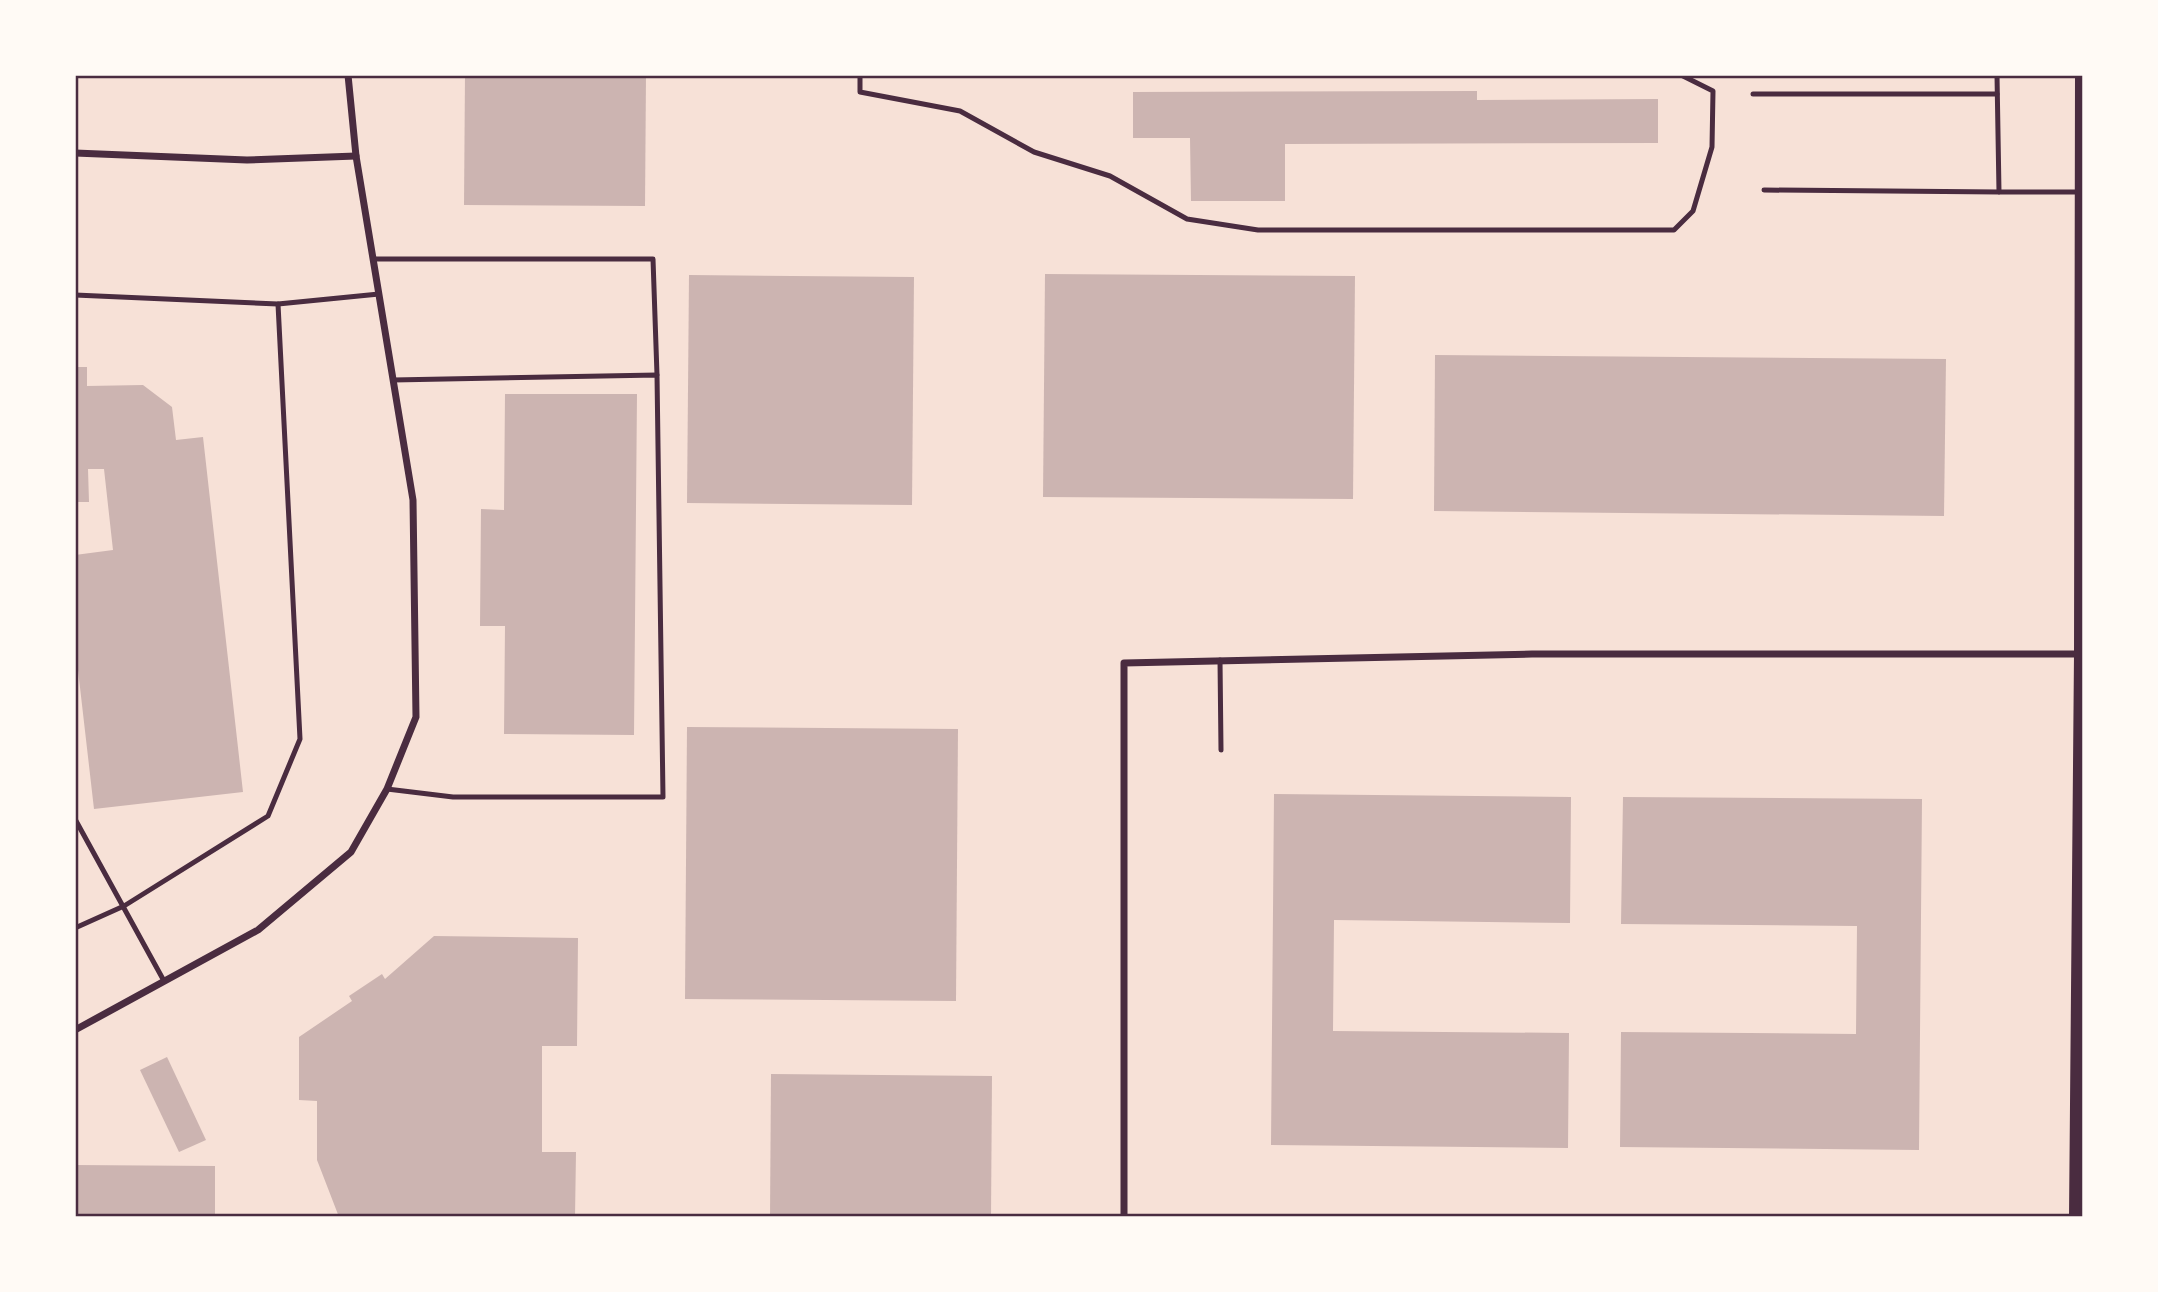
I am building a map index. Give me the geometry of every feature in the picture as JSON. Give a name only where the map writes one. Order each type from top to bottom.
[{"type":"street","points":[[75,1030],[258,930],[351,852],[387,789],[416,717],[413,500],[356,156],[348,75]]},
{"type":"street","points":[[2075,1217],[2081,654],[2081,75]]},
{"type":"street","points":[[75,153],[247,160],[356,156]]},
{"type":"street","points":[[1124,1217],[1124,663],[1532,654],[2081,654]]},
{"type":"lane","points":[[860,75],[860,92],[960,111],[1034,152],[1110,176],[1186,219],[1258,230],[1674,230],[1693,211],[1712,147],[1713,91],[1681,75]]},
{"type":"lane","points":[[1997,75],[1999,192]]},
{"type":"lane","points":[[1753,94],[1997,94]]},
{"type":"lane","points":[[1764,190],[2082,192]]},
{"type":"lane","points":[[373,259],[653,259],[657,375],[663,797],[453,797],[387,789]]},
{"type":"lane","points":[[75,295],[278,304],[379,295]]},
{"type":"lane","points":[[75,928],[124,906],[268,816],[300,739],[278,304]]},
{"type":"lane","points":[[393,380],[657,375]]},
{"type":"lane","points":[[1220,660],[1221,750]]},
{"type":"lane","points":[[75,819],[164,981]]},
{"type":"building","points":[[465,75],[646,75],[645,206],[464,205]]},
{"type":"building","points":[[1477,91],[1477,100],[1658,99],[1658,143],[1285,144],[1285,201],[1191,201],[1190,138],[1133,138],[1133,92]]},
{"type":"building","points":[[1045,274],[1355,276],[1353,499],[1043,497]]},
{"type":"building","points":[[689,275],[914,277],[912,505],[687,503]]},
{"type":"building","points":[[1435,355],[1946,359],[1944,516],[1434,511]]},
{"type":"building","points":[[75,367],[87,367],[87,386],[143,385],[172,407],[176,440],[203,437],[243,792],[94,809],[75,644],[75,555],[113,550],[104,469],[88,469],[89,502],[75,502]]},
{"type":"building","points":[[505,394],[637,394],[634,735],[504,734],[505,626],[480,626],[481,509],[504,510]]},
{"type":"building","points":[[687,727],[958,729],[956,1001],[685,999]]},
{"type":"building","points":[[1274,794],[1571,797],[1570,923],[1334,920],[1333,1031],[1569,1033],[1568,1148],[1271,1145]]},
{"type":"building","points":[[1623,797],[1922,799],[1919,1150],[1620,1147],[1621,1032],[1856,1034],[1857,926],[1621,924]]},
{"type":"building","points":[[434,936],[578,938],[577,1046],[542,1046],[542,1152],[576,1152],[575,1217],[339,1217],[317,1160],[317,1101],[299,1100],[299,1037],[352,1001],[349,996],[382,974],[385,979]]},
{"type":"building","points":[[167,1057],[206,1140],[179,1152],[140,1070]]},
{"type":"building","points":[[771,1074],[992,1076],[991,1217],[770,1217]]},
{"type":"building","points":[[75,1165],[215,1166],[215,1217],[75,1217]]}]
